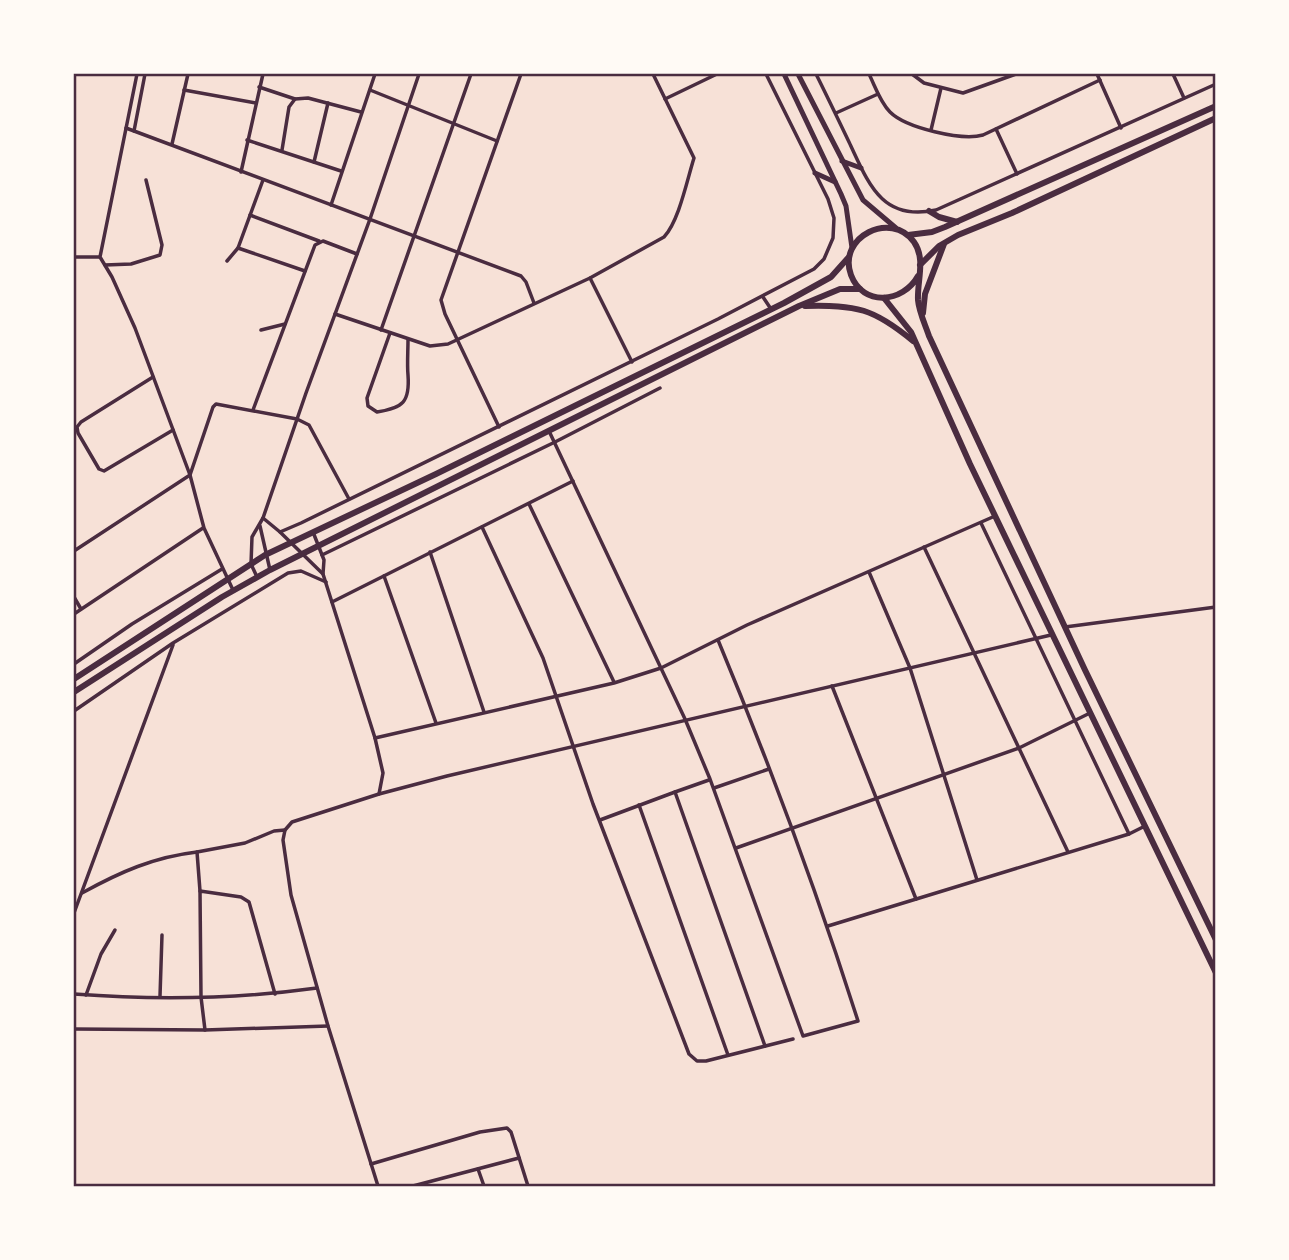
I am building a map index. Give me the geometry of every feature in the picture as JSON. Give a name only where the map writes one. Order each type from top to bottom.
[{"type":"highway","points":[[908,235],[932,232],[957,222],[1216,106]]},
{"type":"highway","points":[[920,265],[945,242],[1216,118]]},
{"type":"highway","points":[[929,211],[957,222]]},
{"type":"highway","points":[[74,679],[265,555],[771,309],[831,277],[849,257],[858,239],[877,228],[898,230],[908,235],[919,254],[918,299],[923,320],[1065,627],[1216,940]]},
{"type":"highway","points":[[923,320],[925,294],[945,242]]},
{"type":"highway","points":[[849,257],[852,278],[861,289],[875,297],[901,295],[914,284],[918,276]]},
{"type":"highway","points":[[74,692],[191,616],[270,570],[799,306],[840,289],[861,289]]},
{"type":"highway","points":[[884,298],[911,332],[917,344],[995,516],[1216,973]]},
{"type":"highway","points":[[799,306],[839,306],[873,313],[917,344]]},
{"type":"main road","points":[[784,74],[846,206],[852,248]]},
{"type":"main road","points":[[798,74],[863,200],[898,230]]},
{"type":"main road","points":[[842,161],[861,168]]},
{"type":"main road","points":[[815,173],[836,183]]},
{"type":"street","points":[[137,74],[100,257],[135,328],[190,475],[204,528],[233,590]]},
{"type":"street","points":[[134,131],[145,74]]},
{"type":"street","points":[[172,144],[188,74]]},
{"type":"street","points":[[241,172],[262,74]]},
{"type":"street","points":[[331,205],[375,74]]},
{"type":"street","points":[[257,577],[251,564],[253,533],[263,518],[419,74]]},
{"type":"street","points":[[381,330],[471,74]]},
{"type":"street","points":[[499,427],[445,314],[441,300],[521,74]]},
{"type":"street","points":[[335,314],[408,340],[438,346],[590,278],[658,241],[669,232],[694,158],[653,74]]},
{"type":"street","points":[[665,99],[717,74]]},
{"type":"street","points":[[280,532],[632,362],[763,297],[820,265],[830,250],[833,238],[832,209],[766,74]]},
{"type":"street","points":[[816,74],[869,186],[887,204],[911,212],[929,211],[1017,174],[1216,83]]},
{"type":"street","points":[[869,74],[893,114],[909,124],[966,138],[983,135],[1100,80]]},
{"type":"street","points":[[912,74],[919,80],[941,88],[968,92],[1016,74]]},
{"type":"street","points":[[1097,74],[1121,128]]},
{"type":"street","points":[[1173,74],[1184,98]]},
{"type":"street","points":[[259,87],[295,99],[308,98],[362,112]]},
{"type":"street","points":[[931,130],[941,88]]},
{"type":"street","points":[[184,90],[256,103]]},
{"type":"street","points":[[370,90],[497,141]]},
{"type":"street","points":[[835,113],[878,93]]},
{"type":"street","points":[[282,151],[289,107],[295,99]]},
{"type":"street","points":[[314,162],[328,103]]},
{"type":"street","points":[[126,128],[520,276],[526,282],[534,303]]},
{"type":"street","points":[[996,129],[1017,174]]},
{"type":"street","points":[[247,140],[341,171]]},
{"type":"street","points":[[105,265],[131,264],[160,254],[162,245],[146,180]]},
{"type":"street","points":[[227,261],[238,248],[263,180]]},
{"type":"street","points":[[250,215],[357,254]]},
{"type":"street","points":[[253,411],[315,245],[319,242]]},
{"type":"street","points":[[238,248],[305,271]]},
{"type":"street","points":[[74,257],[100,257]]},
{"type":"street","points":[[590,278],[632,362]]},
{"type":"street","points":[[797,279],[806,291]]},
{"type":"street","points":[[763,297],[771,309]]},
{"type":"street","points":[[261,330],[285,324]]},
{"type":"street","points":[[390,333],[367,398],[368,405],[377,412],[402,405],[407,399],[410,391],[408,340]]},
{"type":"street","points":[[153,377],[81,422],[77,427],[78,433],[99,469],[104,471],[173,430]]},
{"type":"street","points":[[323,555],[660,388]]},
{"type":"street","points":[[74,551],[190,475],[214,405],[297,419],[309,425],[349,499]]},
{"type":"street","points":[[549,431],[685,719],[714,788],[803,1036],[858,1021],[828,926],[792,828],[718,640]]},
{"type":"street","points":[[332,602],[573,481]]},
{"type":"street","points":[[529,504],[614,683]]},
{"type":"street","points":[[375,738],[614,683],[661,668],[995,516]]},
{"type":"street","points":[[263,518],[323,574]]},
{"type":"street","points":[[981,522],[1129,834]]},
{"type":"street","points":[[260,526],[270,570]]},
{"type":"street","points":[[482,527],[542,658],[572,746],[689,1054],[694,1060],[702,1062],[793,1039]]},
{"type":"street","points":[[74,614],[204,528]]},
{"type":"street","points":[[313,532],[323,555],[323,574],[375,738],[383,773],[379,794]]},
{"type":"street","points":[[924,547],[1068,852]]},
{"type":"street","points":[[430,552],[484,712]]},
{"type":"street","points":[[74,664],[132,624],[222,569]]},
{"type":"street","points":[[74,711],[173,643],[288,573],[301,571],[326,582]]},
{"type":"street","points":[[869,572],[910,668],[977,880]]},
{"type":"street","points":[[384,575],[436,723]]},
{"type":"street","points":[[74,597],[81,608]]},
{"type":"street","points":[[1065,627],[1216,607]]},
{"type":"street","points":[[191,616],[194,631]]},
{"type":"street","points":[[378,1186],[291,895],[283,840],[285,830],[292,822],[379,794],[572,746],[1053,635]]},
{"type":"street","points":[[74,913],[173,643]]},
{"type":"street","points":[[832,686],[916,900]]},
{"type":"street","points":[[736,848],[1019,748],[1091,713]]},
{"type":"street","points":[[714,788],[769,769]]},
{"type":"street","points":[[600,820],[710,779]]},
{"type":"street","points":[[675,792],[765,1046]]},
{"type":"street","points":[[639,805],[728,1055]]},
{"type":"street","points":[[828,926],[1145,827]]},
{"type":"street","points":[[80,894],[116,874],[159,858],[245,843],[274,831],[285,830]]},
{"type":"street","points":[[198,852],[201,997],[205,1030]]},
{"type":"street","points":[[200,891],[241,897],[249,902],[275,994]]},
{"type":"street","points":[[86,995],[101,954],[115,930]]},
{"type":"street","points":[[160,996],[162,935]]},
{"type":"street","points":[[74,994],[201,997],[275,994],[317,988]]},
{"type":"street","points":[[74,1028],[205,1030],[328,1026]]},
{"type":"street","points":[[371,1164],[507,1128],[511,1132],[528,1186]]},
{"type":"street","points":[[413,1186],[519,1158]]},
{"type":"street","points":[[478,1169],[484,1186]]}]
